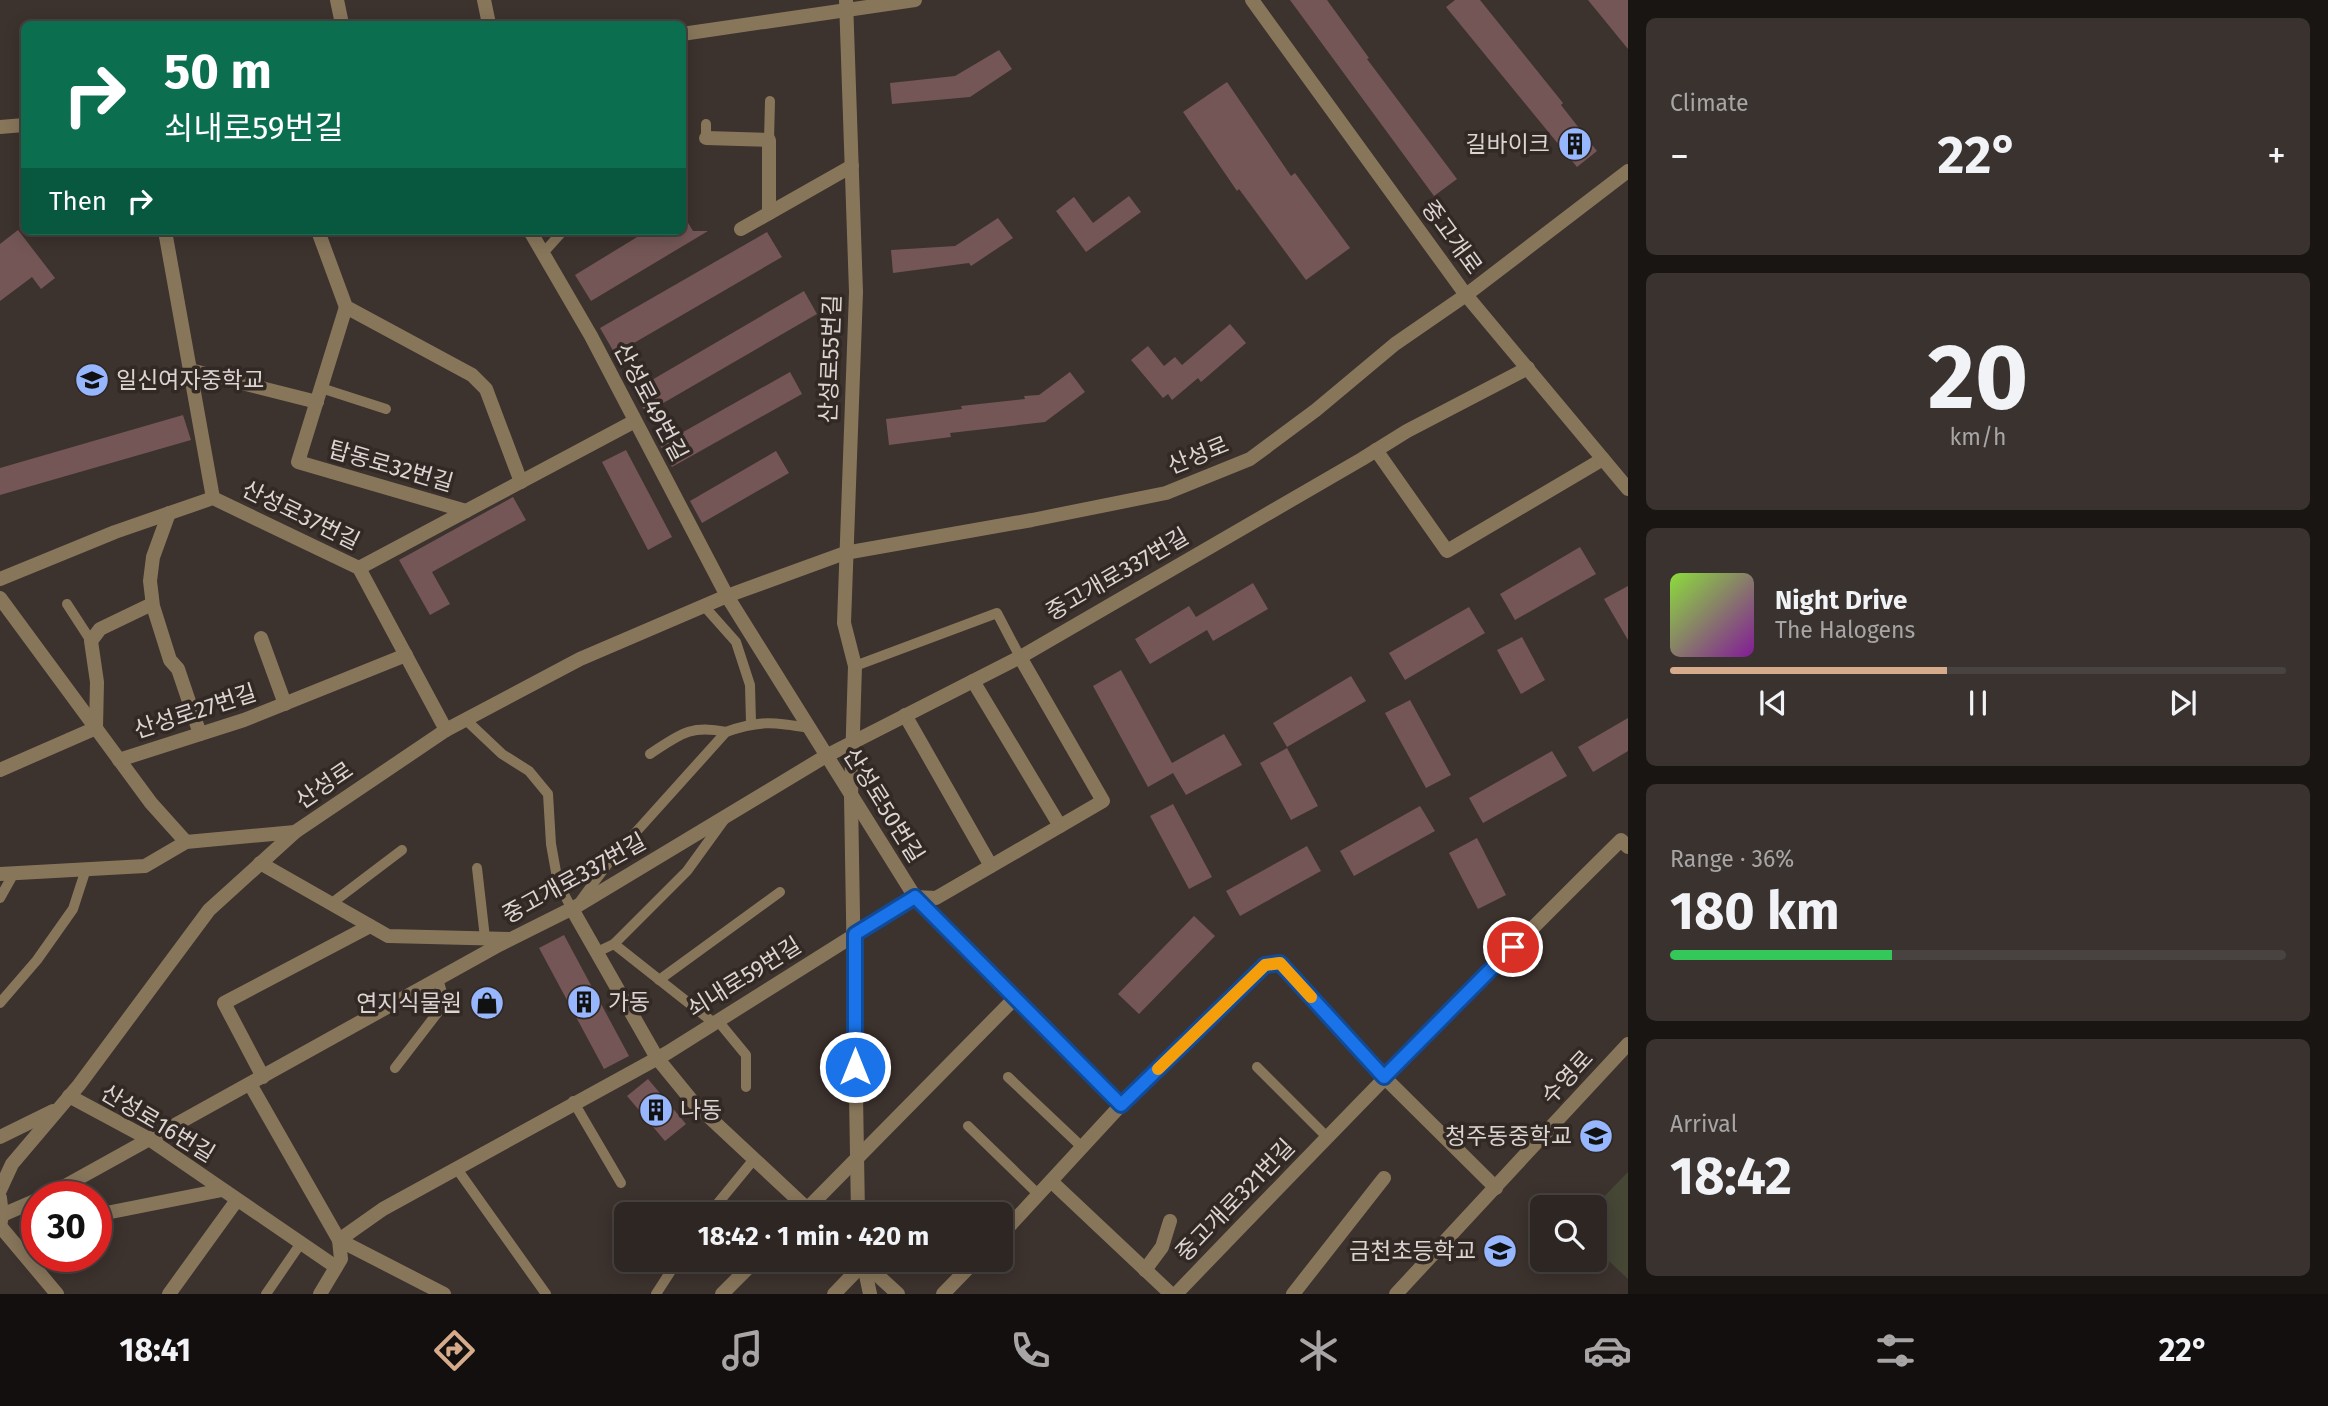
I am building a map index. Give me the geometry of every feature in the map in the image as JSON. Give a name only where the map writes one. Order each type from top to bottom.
[{"type":"street","points":[[337,0],[341,21]]},
{"type":"street","points":[[484,0],[488,21]]},
{"type":"street","points":[[686,33],[847,5],[915,0]]},
{"type":"street","name":"중고개로","points":[[1252,0],[1466,295],[1628,489]]},
{"type":"street","name":"산성로55번길","points":[[847,5],[856,292],[844,623],[855,666],[851,796]]},
{"type":"street","points":[[0,127],[21,125]]},
{"type":"street","points":[[706,131],[769,141],[769,213]]},
{"type":"street","points":[[741,229],[852,166]]},
{"type":"street","name":"산성로","points":[[0,1190],[12,1164],[69,1096],[209,910],[295,832],[446,730],[580,659],[726,596],[845,553],[1166,493],[1250,459],[1316,410],[1395,344],[1466,295],[1628,171]]},
{"type":"street","points":[[166,235],[213,498]]},
{"type":"street","points":[[319,235],[346,307],[472,375],[486,389],[521,482]]},
{"type":"street","name":"산성로49번길","points":[[532,235],[591,336],[726,596]]},
{"type":"street","name":"탑동로32번길","points":[[346,307],[298,462],[466,511]]},
{"type":"street","name":"중고개로337번길","points":[[74,1181],[438,979],[575,907],[826,756],[1020,657],[1408,430],[1528,368]]},
{"type":"street","points":[[190,370],[319,395]]},
{"type":"street","points":[[359,568],[635,421]]},
{"type":"street","points":[[1376,450],[1447,551],[1603,459]]},
{"type":"street","name":"산성로37번길","points":[[0,579],[102,537],[213,498],[359,568],[446,730]]},
{"type":"street","points":[[169,513],[153,557],[150,581],[152,604],[170,660],[178,669],[200,734]]},
{"type":"street","name":"산성로50번길","points":[[726,596],[915,897],[1121,1105]]},
{"type":"street","name":"산성로27번길","points":[[0,598],[151,803],[186,842]]},
{"type":"street","points":[[0,769],[96,728],[97,682],[91,640],[100,629],[152,604]]},
{"type":"street","points":[[261,638],[285,704],[406,656]]},
{"type":"street","name":"쇠내로59번길","points":[[339,1240],[383,1209],[657,1058],[915,897],[936,898],[1103,801],[1020,657]]},
{"type":"street","points":[[973,681],[1060,826]]},
{"type":"street","name":"산성로27번길","points":[[119,760],[285,704]]},
{"type":"street","points":[[905,715],[991,866]]},
{"type":"street","points":[[851,796],[858,1202]]},
{"type":"street","points":[[7,874],[145,866],[186,842],[295,832]]},
{"type":"street","name":"중고개로321번길","points":[[1174,1294],[1384,1077],[1625,844]]},
{"type":"street","points":[[261,863],[388,936],[512,939]]},
{"type":"street","points":[[575,907],[597,952],[657,1058],[693,1102],[755,1158],[797,1202]]},
{"type":"street","points":[[320,1294],[341,1259],[339,1240],[256,1081],[224,1003],[370,926]]},
{"type":"street","points":[[1013,1222],[1121,1105],[1265,965],[1280,963],[1384,1077],[1496,1188]]},
{"type":"street","points":[[817,1202],[1014,999]]},
{"type":"street","name":"수영로","points":[[1396,1294],[1628,1044]]},
{"type":"street","name":"산성로16번길","points":[[69,1096],[149,1139],[336,1266]]},
{"type":"street","points":[[0,1138],[57,1109]]},
{"type":"street","points":[[1293,1294],[1384,1178]]},
{"type":"street","points":[[1052,1182],[1174,1294]]},
{"type":"street","name":"산성로16번길","points":[[112,1212],[222,1190]]},
{"type":"street","points":[[0,1198],[1,1223],[57,1294]]},
{"type":"street","points":[[169,1294],[237,1200]]},
{"type":"street","points":[[1,1223],[21,1213]]},
{"type":"street","points":[[1145,1270],[1162,1247],[1170,1221]]},
{"type":"street","points":[[339,1240],[444,1294]]},
{"type":"street","points":[[722,1294],[744,1272]]},
{"type":"street","points":[[834,1294],[853,1272]]},
{"type":"street","points":[[865,1272],[870,1294]]},
{"type":"street","points":[[874,1272],[898,1294]]},
{"type":"street","points":[[943,1294],[964,1272]]},
{"type":"lane","points":[[769,141],[770,102]]},
{"type":"lane","points":[[543,253],[559,235]]},
{"type":"lane","points":[[319,395],[386,409]]},
{"type":"lane","points":[[67,604],[91,640]]},
{"type":"lane","points":[[704,606],[736,642],[750,685],[751,723]]},
{"type":"lane","points":[[855,666],[997,613],[1020,657]]},
{"type":"lane","points":[[466,720],[502,754],[530,771],[548,794],[551,845],[558,883],[575,907],[609,862],[726,732],[751,723],[779,722],[809,728]]},
{"type":"lane","points":[[650,754],[682,734],[705,727],[726,732]]},
{"type":"lane","name":"중고개로337번길","points":[[597,952],[614,944],[687,871],[730,814]]},
{"type":"lane","points":[[332,903],[402,849]]},
{"type":"lane","points":[[477,868],[485,938]]},
{"type":"lane","points":[[0,1003],[37,960],[73,909],[86,869]]},
{"type":"lane","points":[[0,898],[7,874]]},
{"type":"lane","points":[[659,980],[780,892]]},
{"type":"lane","points":[[614,944],[716,1022],[746,1055],[747,1087]]},
{"type":"lane","points":[[395,1068],[445,1003],[438,979]]},
{"type":"lane","name":"중고개로321번길","points":[[1257,1066],[1327,1137]]},
{"type":"lane","points":[[1008,1077],[1083,1147]]},
{"type":"lane","points":[[573,1103],[621,1183]]},
{"type":"lane","points":[[968,1126],[1039,1195]]},
{"type":"lane","points":[[719,1202],[755,1158]]},
{"type":"lane","points":[[457,1169],[546,1294]]},
{"type":"lane","points":[[266,1294],[301,1243]]},
{"type":"lane","points":[[656,1294],[670,1272]]},
{"type":"green space","points":[[1628,1172],[1628,1279],[1607,1259],[1606,1195]]},
{"type":"building","points":[[1290,0],[1327,0],[1369,58],[1367,59],[1457,179],[1434,196]]},
{"type":"building","points":[[1455,0],[1480,0],[1563,103],[1561,105],[1597,151],[1577,167],[1446,7]]},
{"type":"building","points":[[1588,0],[1628,0],[1628,49]]},
{"type":"building","points":[[999,50],[1012,69],[970,97],[892,104],[890,83],[955,76]]},
{"type":"building","points":[[1227,82],[1291,176],[1295,173],[1350,248],[1306,280],[1239,189],[1237,191],[1183,112]]},
{"type":"building","points":[[1129,196],[1141,212],[1086,252],[1056,211],[1074,197],[1093,223]]},
{"type":"building","points":[[998,218],[1013,238],[971,266],[969,263],[893,273],[891,250],[955,246]]},
{"type":"building","points":[[686,220],[693,231],[708,231],[591,301],[575,275],[640,235],[686,235]]},
{"type":"building","points":[[18,230],[55,278],[41,289],[32,277],[0,301],[0,244]]},
{"type":"building","points":[[767,232],[782,257],[615,354],[600,328]]},
{"type":"building","points":[[804,291],[817,314],[646,413],[633,391]]},
{"type":"building","points":[[1230,324],[1246,343],[1201,382],[1198,378],[1172,400],[1168,394],[1163,398],[1131,360],[1148,346],[1164,366],[1175,357],[1182,365]]},
{"type":"building","points":[[790,372],[802,394],[672,467],[660,445]]},
{"type":"building","points":[[1070,372],[1085,392],[1045,422],[950,433],[951,437],[889,445],[886,419],[962,409],[961,406],[1025,399],[1024,396],[1039,395]]},
{"type":"building","points":[[183,415],[191,440],[0,495],[0,468]]},
{"type":"building","points":[[626,450],[672,537],[648,550],[602,462]]},
{"type":"building","points":[[776,451],[789,473],[702,523],[690,501]]},
{"type":"building","points":[[513,497],[526,520],[432,572],[450,604],[430,615],[399,560]]},
{"type":"building","points":[[1580,547],[1596,574],[1515,620],[1500,594]]},
{"type":"building","points":[[1253,583],[1268,609],[1213,641],[1207,630],[1150,664],[1135,639],[1189,606],[1196,617]]},
{"type":"building","points":[[1628,586],[1628,640],[1604,599]]},
{"type":"building","points":[[1469,607],[1485,633],[1405,680],[1389,653]]},
{"type":"building","points":[[1522,637],[1545,680],[1521,694],[1497,650]]},
{"type":"building","points":[[1121,670],[1172,763],[1224,734],[1242,765],[1186,795],[1173,773],[1148,787],[1093,686]]},
{"type":"building","points":[[1351,676],[1366,701],[1287,747],[1273,723]]},
{"type":"building","points":[[1410,700],[1451,775],[1426,788],[1385,713]]},
{"type":"building","points":[[1628,718],[1628,751],[1593,772],[1578,747]]},
{"type":"building","points":[[1287,748],[1318,806],[1291,820],[1260,763]]},
{"type":"building","points":[[1552,751],[1567,776],[1483,823],[1469,798]]},
{"type":"building","points":[[1173,804],[1212,877],[1189,889],[1150,816]]},
{"type":"building","points":[[1420,806],[1435,831],[1354,876],[1340,851]]},
{"type":"building","points":[[1477,838],[1506,895],[1478,909],[1449,853]]},
{"type":"building","points":[[1307,846],[1321,871],[1240,916],[1226,891]]},
{"type":"building","points":[[1194,916],[1215,936],[1139,1014],[1118,994]]},
{"type":"building","name":"가동","points":[[564,935],[629,1056],[604,1069],[539,948]]},
{"type":"building","name":"나동","points":[[648,1079],[686,1124],[665,1141],[627,1096]]},
{"type":"slow traffic","points":[[1158,1069],[1265,965],[1280,963],[1311,997]]},
{"type":"place","name":"길바이크","points":[[1575,144]]},
{"type":"place","name":"일신여자중학교","points":[[92,380]]},
{"type":"place","name":"가동","points":[[584,1002]]},
{"type":"place","name":"연지식물원","points":[[487,1003]]},
{"type":"place","name":"나동","points":[[656,1110]]},
{"type":"place","name":"청주동중학교","points":[[1596,1136]]},
{"type":"place","name":"금천초등학교","points":[[1500,1251]]},
{"type":"route","points":[[855,1067],[855,934],[915,897],[1121,1105],[1265,965],[1280,963],[1384,1077],[1513,947]]}]
